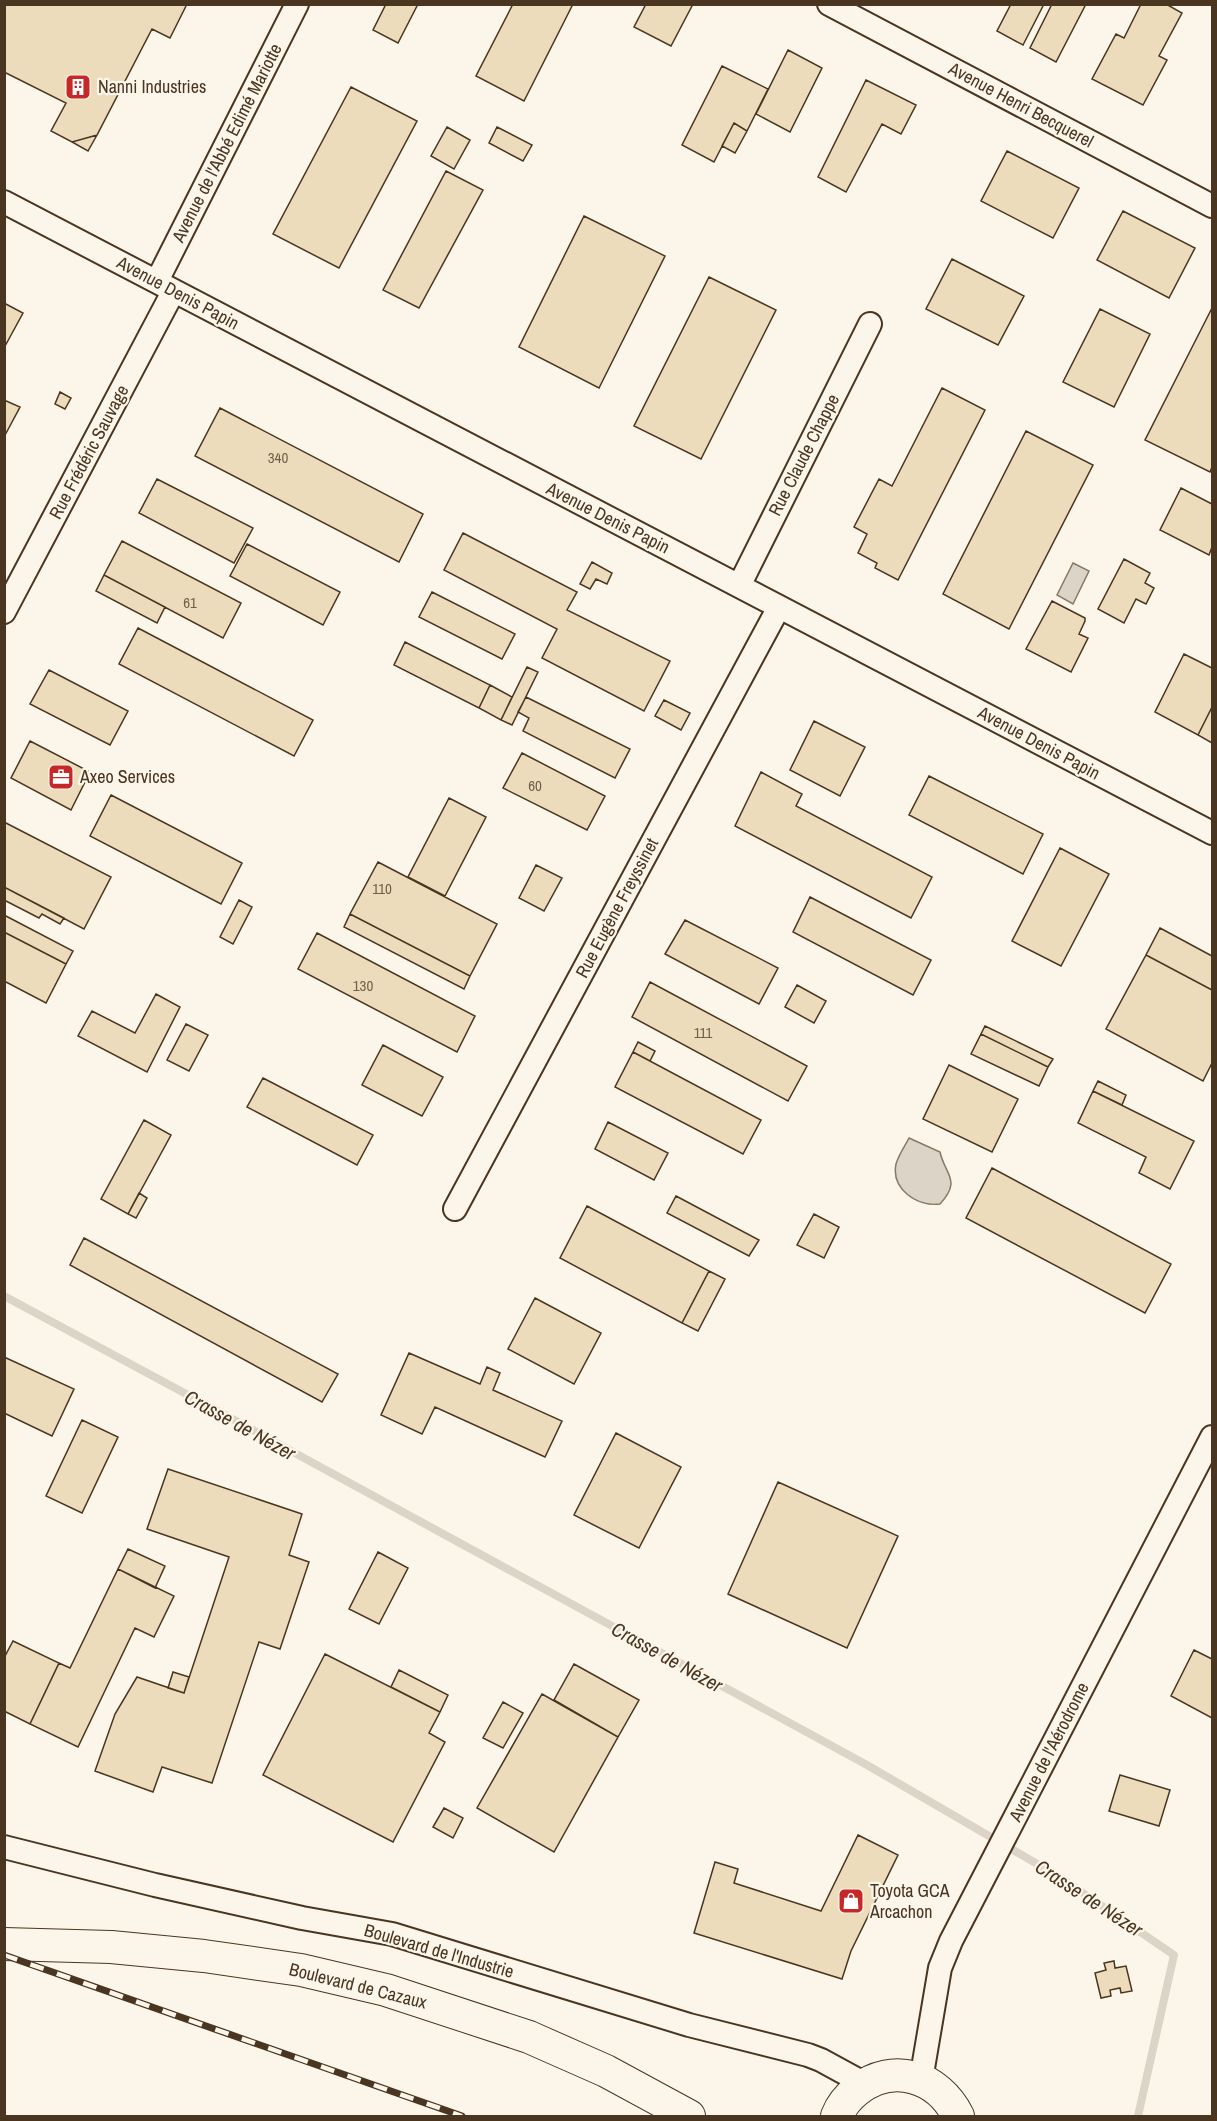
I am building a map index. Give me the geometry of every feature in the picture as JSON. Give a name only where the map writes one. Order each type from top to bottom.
[{"type":"main road","name":"Boulevard de Cazaux","points":[[4,1944],[111,1947],[204,1956],[301,1970],[386,1990],[530,2037],[606,2071],[689,2116]]},
{"type":"main road","points":[[837,2116],[850,2096],[865,2084],[883,2076],[903,2075],[921,2080],[938,2089],[951,2103],[958,2116]]},
{"type":"street","name":"Avenue de l'Abbé Edimé Mariotte","points":[[165,287],[297,4]]},
{"type":"street","name":"Avenue Henri Becquerel","points":[[829,4],[1212,206]]},
{"type":"street","name":"Avenue Denis Papin","points":[[4,202],[1212,833]]},
{"type":"street","name":"Rue Frédéric Sauvage","points":[[4,612],[165,287]]},
{"type":"street","name":"Rue Claude Chappe","points":[[739,586],[870,324]]},
{"type":"street","name":"Rue Eugène Freyssinet","points":[[455,1209],[779,608]]},
{"type":"street","name":"Avenue de l'Aérodrome","points":[[921,2080],[940,1968],[951,1941],[1212,1437]]},
{"type":"street","name":"Boulevard de l'Industrie","points":[[4,1847],[155,1885],[303,1918],[392,1934],[689,2025],[808,2055],[865,2084]]},
{"type":"shaded area","points":[[1073,563],[1089,571],[1073,604],[1057,595]]},
{"type":"shaded area","points":[[909,1138],[940,1152],[951,1183],[947,1196],[940,1204],[923,1203],[915,1199],[907,1194],[898,1181],[896,1164]]},
{"type":"building","name":"Nanni Industries","points":[[4,4],[187,4],[170,38],[152,29],[97,135],[72,142],[51,131],[66,103],[4,72]]},
{"type":"building","points":[[386,4],[418,4],[398,43],[373,30]]},
{"type":"building","points":[[513,4],[573,4],[524,101],[476,76]]},
{"type":"building","points":[[646,4],[693,4],[671,46],[634,27]]},
{"type":"building","points":[[1011,4],[1044,4],[1023,45],[997,31]]},
{"type":"building","points":[[1052,4],[1086,4],[1056,62],[1030,48]]},
{"type":"building","points":[[1141,4],[1166,4],[1182,13],[1159,56],[1167,60],[1143,105],[1092,79],[1116,34],[1124,38]]},
{"type":"building","points":[[788,50],[822,68],[790,132],[756,114]]},
{"type":"building","points":[[722,66],[768,89],[747,131],[734,123],[714,162],[682,145]]},
{"type":"building","points":[[866,80],[916,105],[901,134],[882,124],[846,192],[818,177]]},
{"type":"building","points":[[351,87],[417,121],[339,268],[273,234]]},
{"type":"building","points":[[734,123],[747,131],[735,153],[722,146]]},
{"type":"building","points":[[447,127],[470,140],[454,169],[431,156]]},
{"type":"building","points":[[497,127],[532,145],[523,161],[489,143]]},
{"type":"building","points":[[97,135],[88,151],[72,142]]},
{"type":"building","points":[[1007,151],[1079,188],[1053,238],[981,201]]},
{"type":"building","points":[[446,171],[483,190],[419,308],[383,290]]},
{"type":"building","points":[[1123,211],[1195,248],[1169,298],[1097,260]]},
{"type":"building","points":[[584,216],[665,256],[599,388],[519,347]]},
{"type":"building","points":[[952,259],[1024,296],[998,345],[926,309]]},
{"type":"building","points":[[709,277],[776,310],[701,459],[634,426]]},
{"type":"building","points":[[4,303],[23,313],[4,348]]},
{"type":"building","points":[[1212,308],[1212,467],[1210,472],[1145,440]]},
{"type":"building","points":[[1100,309],[1150,334],[1114,407],[1063,382]]},
{"type":"building","points":[[942,388],[985,410],[898,580],[875,568],[877,563],[858,553],[867,534],[854,527],[879,479],[892,486]]},
{"type":"building","points":[[60,392],[71,398],[65,409],[55,404]]},
{"type":"building","points":[[4,400],[20,407],[4,437]]},
{"type":"building","points":[[220,408],[423,514],[399,562],[195,456]]},
{"type":"building","points":[[1026,431],[1093,465],[1009,629],[943,594]]},
{"type":"building","points":[[157,479],[253,528],[234,563],[139,513]]},
{"type":"building","points":[[1181,488],[1212,504],[1212,547],[1209,555],[1160,530]]},
{"type":"building","points":[[463,533],[577,592],[567,610],[670,661],[644,711],[542,658],[557,629],[444,570]]},
{"type":"building","points":[[122,541],[241,603],[223,638],[104,575]]},
{"type":"building","points":[[247,544],[340,592],[323,625],[230,576]]},
{"type":"building","points":[[1124,559],[1150,573],[1145,583],[1154,588],[1146,604],[1136,599],[1124,623],[1098,609]]},
{"type":"building","points":[[592,562],[612,573],[607,584],[596,579],[590,589],[580,584]]},
{"type":"building","points":[[104,575],[165,607],[157,623],[96,591]]},
{"type":"building","points":[[432,592],[515,634],[502,659],[419,617]]},
{"type":"building","points":[[1052,601],[1085,618],[1079,634],[1088,638],[1071,672],[1026,649]]},
{"type":"building","points":[[138,628],[313,720],[294,756],[119,664]]},
{"type":"building","points":[[405,642],[490,685],[479,708],[394,665]]},
{"type":"building","points":[[1184,654],[1212,668],[1212,707],[1198,735],[1155,712]]},
{"type":"building","points":[[527,667],[538,672],[512,725],[501,720]]},
{"type":"building","points":[[49,670],[128,711],[110,745],[30,704]]},
{"type":"building","points":[[490,685],[512,697],[501,720],[479,708]]},
{"type":"building","points":[[526,697],[630,749],[615,778],[523,731],[529,718],[518,712]]},
{"type":"building","points":[[664,700],[690,713],[681,730],[655,716]]},
{"type":"building","points":[[1212,707],[1212,743],[1198,735]]},
{"type":"building","points":[[814,721],[865,747],[840,796],[790,770]]},
{"type":"building","points":[[30,741],[90,772],[71,810],[11,778]]},
{"type":"building","points":[[522,753],[605,796],[587,830],[503,788]]},
{"type":"building","points":[[761,772],[802,794],[796,806],[932,877],[911,918],[735,826]]},
{"type":"building","points":[[929,776],[1043,834],[1023,874],[909,815]]},
{"type":"building","points":[[111,795],[242,863],[221,904],[90,836]]},
{"type":"building","points":[[449,798],[486,817],[445,896],[408,877]]},
{"type":"building","points":[[4,822],[111,877],[84,929],[4,887]]},
{"type":"building","points":[[1060,848],[1109,874],[1061,966],[1012,941]]},
{"type":"building","points":[[378,862],[497,924],[470,976],[350,914]]},
{"type":"building","points":[[536,865],[562,878],[544,911],[519,898]]},
{"type":"building","points":[[4,887],[64,918],[60,924],[42,914],[39,918],[4,900]]},
{"type":"building","points":[[810,897],[931,960],[913,995],[793,932]]},
{"type":"building","points":[[239,900],[252,907],[233,944],[220,937]]},
{"type":"building","points":[[350,914],[470,976],[464,989],[344,927]]},
{"type":"building","points":[[4,915],[73,951],[66,964],[4,932]]},
{"type":"building","points":[[685,920],[778,968],[759,1004],[665,954]]},
{"type":"building","points":[[1160,928],[1212,956],[1212,990],[1146,955]]},
{"type":"building","points":[[4,932],[66,964],[46,1003],[4,981]]},
{"type":"building","points":[[317,933],[475,1016],[457,1052],[298,969]]},
{"type":"building","points":[[1146,955],[1212,990],[1212,1063],[1203,1081],[1106,1029]]},
{"type":"building","points":[[650,982],[807,1066],[788,1101],[632,1017]]},
{"type":"building","points":[[797,985],[826,1001],[814,1023],[785,1007]]},
{"type":"building","points":[[156,994],[180,1007],[147,1072],[78,1036],[92,1011],[135,1033]]},
{"type":"building","points":[[186,1024],[208,1035],[189,1071],[167,1060]]},
{"type":"building","points":[[985,1026],[1053,1059],[1048,1067],[981,1034]]},
{"type":"building","points":[[981,1034],[1048,1067],[1039,1086],[971,1054]]},
{"type":"building","points":[[638,1042],[655,1051],[650,1061],[633,1052]]},
{"type":"building","points":[[383,1045],[443,1077],[422,1116],[362,1085]]},
{"type":"building","points":[[633,1052],[761,1120],[743,1154],[615,1087]]},
{"type":"building","points":[[949,1065],[1018,1099],[992,1152],[923,1119]]},
{"type":"building","points":[[263,1078],[373,1135],[357,1165],[247,1107]]},
{"type":"building","points":[[1098,1081],[1126,1095],[1122,1105],[1093,1091]]},
{"type":"building","points":[[1093,1091],[1194,1141],[1170,1189],[1139,1173],[1146,1157],[1078,1123]]},
{"type":"building","points":[[144,1120],[171,1135],[128,1214],[101,1199]]},
{"type":"building","points":[[608,1122],[668,1153],[654,1180],[595,1149]]},
{"type":"building","points":[[992,1168],[1171,1264],[1145,1313],[966,1218]]},
{"type":"building","points":[[139,1193],[147,1198],[136,1218],[128,1214]]},
{"type":"building","points":[[676,1196],[759,1240],[749,1256],[667,1213]]},
{"type":"building","points":[[587,1206],[709,1271],[682,1323],[560,1258]]},
{"type":"building","points":[[814,1214],[839,1227],[824,1258],[797,1245]]},
{"type":"building","points":[[84,1238],[338,1374],[322,1402],[70,1265]]},
{"type":"building","points":[[709,1271],[725,1279],[698,1331],[682,1323]]},
{"type":"building","points":[[535,1298],[601,1333],[574,1384],[508,1349]]},
{"type":"building","points":[[409,1353],[480,1384],[487,1367],[500,1373],[493,1390],[562,1421],[545,1457],[435,1407],[422,1434],[381,1415]]},
{"type":"building","points":[[4,1357],[74,1389],[52,1436],[4,1413]]},
{"type":"building","points":[[82,1420],[118,1437],[82,1513],[46,1496]]},
{"type":"building","points":[[616,1433],[681,1467],[639,1548],[574,1515]]},
{"type":"building","points":[[168,1469],[302,1514],[289,1555],[309,1562],[280,1649],[259,1642],[212,1783],[162,1767],[153,1792],[95,1771],[115,1714],[137,1677],[184,1693],[229,1557],[147,1529]]},
{"type":"building","points":[[778,1482],[898,1536],[847,1648],[728,1594]]},
{"type":"building","points":[[128,1549],[165,1566],[155,1588],[118,1569]]},
{"type":"building","points":[[378,1552],[408,1568],[379,1624],[349,1609]]},
{"type":"building","points":[[118,1569],[174,1596],[154,1637],[135,1628],[78,1747],[30,1724],[59,1663],[70,1668]]},
{"type":"building","points":[[13,1641],[59,1663],[30,1724],[4,1711],[4,1658]]},
{"type":"building","points":[[1194,1650],[1212,1659],[1212,1718],[1171,1696]]},
{"type":"building","points":[[325,1654],[440,1712],[429,1733],[445,1742],[393,1842],[263,1775]]},
{"type":"building","points":[[574,1664],[639,1700],[618,1737],[554,1700]]},
{"type":"building","points":[[399,1670],[448,1695],[440,1712],[391,1687]]},
{"type":"building","points":[[173,1672],[189,1677],[184,1693],[168,1688]]},
{"type":"building","points":[[542,1694],[618,1737],[554,1852],[477,1808]]},
{"type":"building","points":[[503,1702],[523,1713],[503,1748],[483,1738]]},
{"type":"building","points":[[1120,1775],[1170,1790],[1159,1826],[1109,1811]]},
{"type":"building","points":[[444,1808],[463,1818],[453,1838],[433,1827]]},
{"type":"building","points":[[858,1835],[898,1855],[851,1951],[842,1979],[694,1933],[715,1862],[738,1869],[734,1883],[821,1911]]},
{"type":"building","points":[[1114,1961],[1115,1968],[1126,1966],[1132,1991],[1121,1993],[1120,1988],[1110,1990],[1111,1996],[1101,1998],[1095,1973],[1106,1970],[1104,1963]]},
{"type":"waterway","name":"Crasse de Nézer","points":[[4,1296],[867,1765],[1058,1876],[1174,1955],[1138,2116]]},
{"type":"railway","points":[[4,1955],[462,2116]]},
{"type":"place","name":"Nanni Industries","points":[[78,87]]},
{"type":"place","name":"Axeo Services","points":[[61,777]]},
{"type":"place","name":"Toyota GCA Arcachon","points":[[851,1901]]}]
